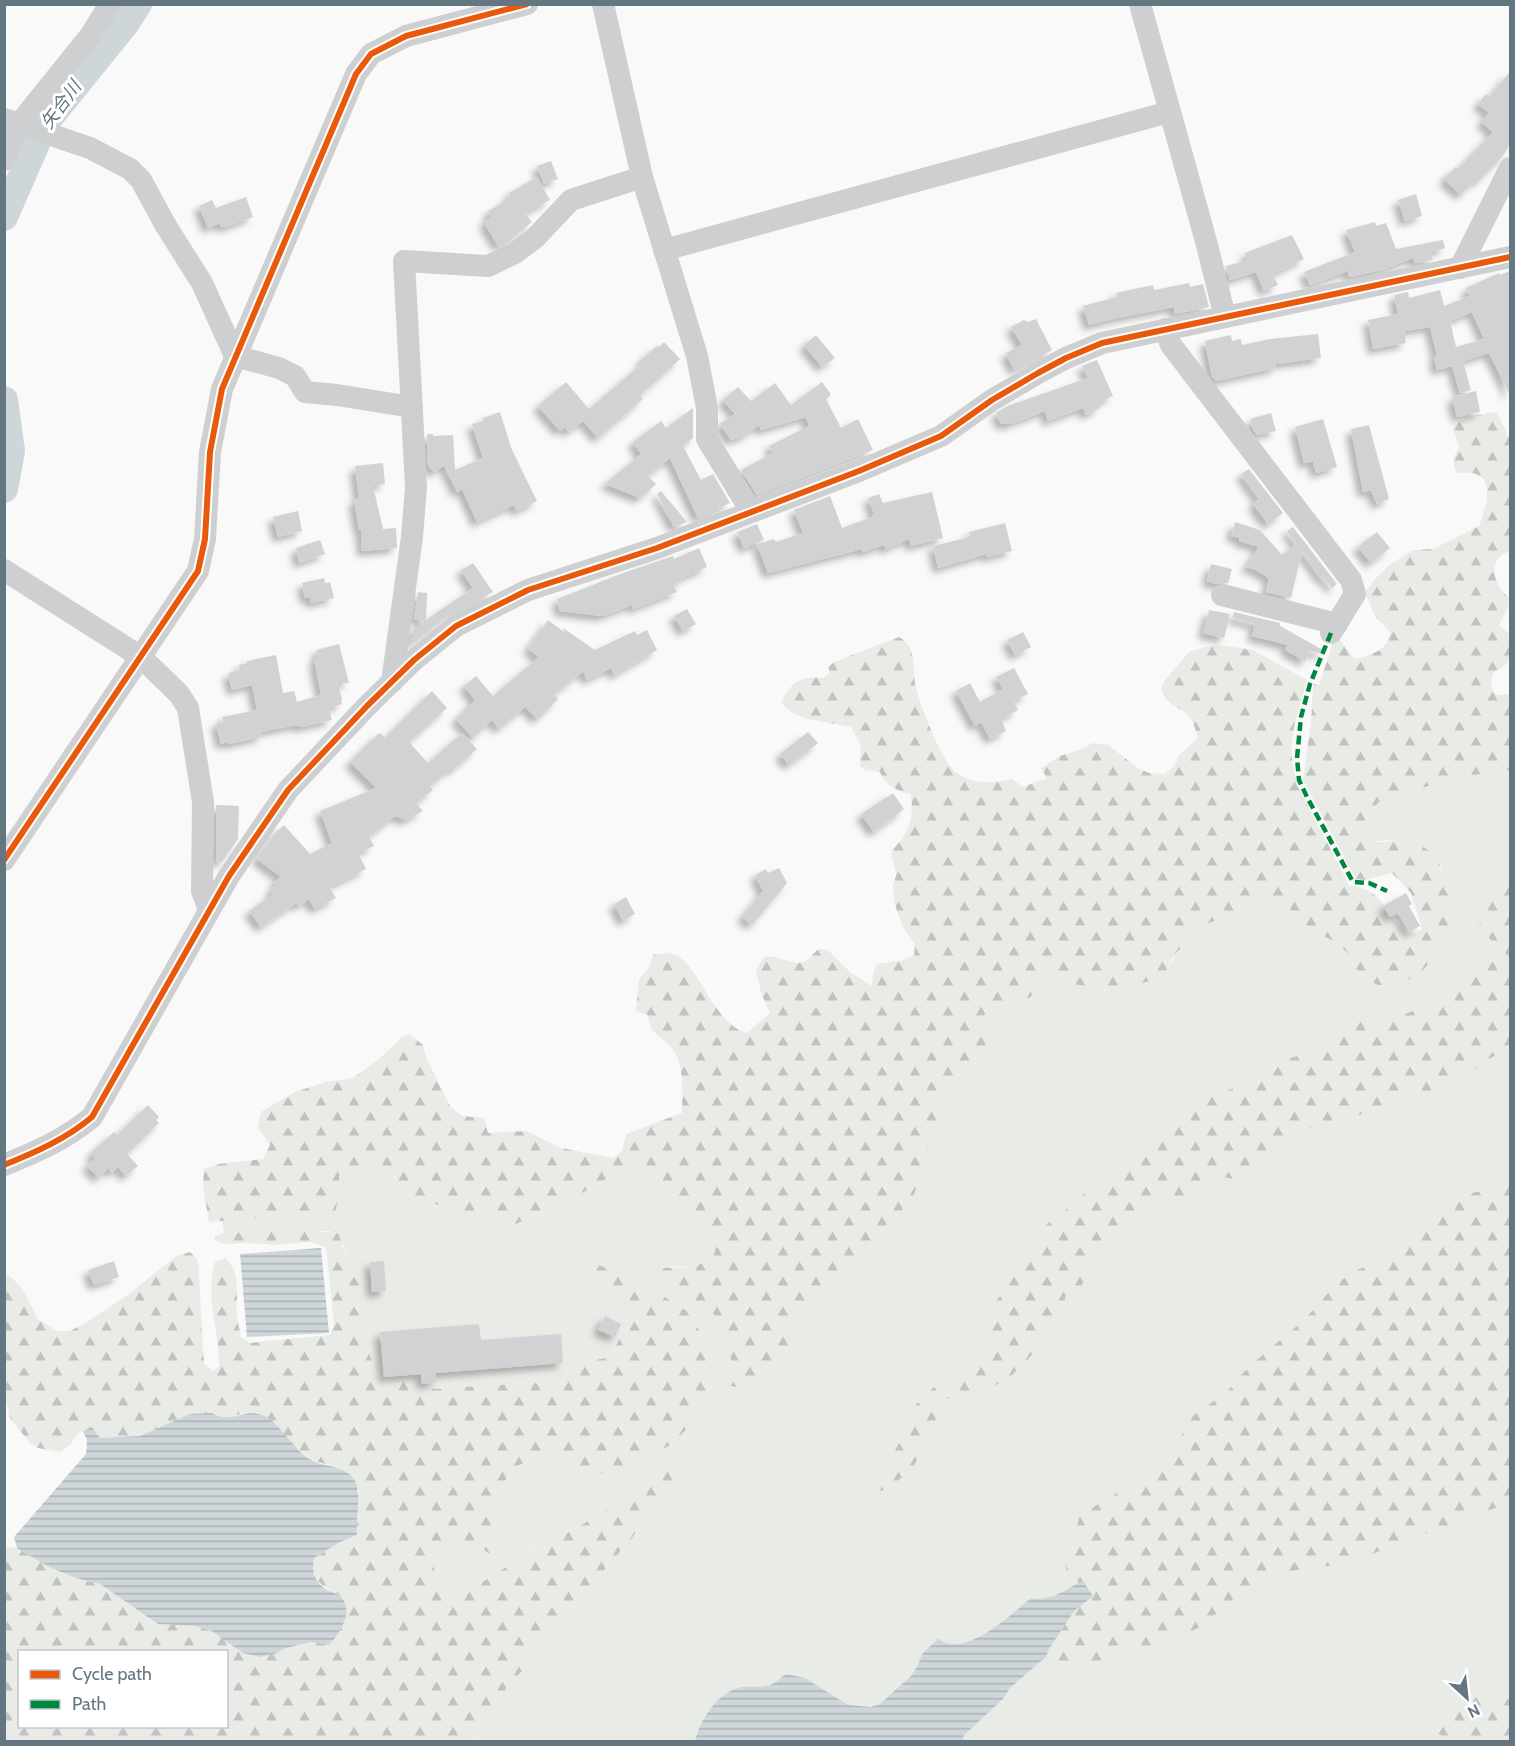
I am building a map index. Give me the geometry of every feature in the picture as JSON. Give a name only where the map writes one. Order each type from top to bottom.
[{"type":"street","points":[[4,160],[17,123],[90,36],[110,4]]},
{"type":"street","points":[[4,860],[198,571],[205,539],[210,452],[222,389],[356,74],[371,54],[406,36],[527,4]]},
{"type":"street","points":[[603,4],[642,177],[697,356],[707,408],[707,439],[741,496],[753,510]]},
{"type":"street","points":[[1140,4],[1225,317]]},
{"type":"street","points":[[664,250],[1169,112]]},
{"type":"street","points":[[17,123],[90,148],[130,169],[141,180],[166,226],[202,283],[235,356]]},
{"type":"street","points":[[1460,268],[1510,168]]},
{"type":"street","points":[[392,682],[412,537],[416,487],[404,261],[488,266],[516,253],[535,238],[571,200],[642,177]]},
{"type":"street","points":[[4,1165],[42,1150],[76,1130],[92,1117],[229,876],[288,790],[414,660],[456,626],[528,590],[657,548],[859,471],[940,436],[992,400],[1066,358],[1102,343],[1510,257]]},
{"type":"street","points":[[1165,329],[1171,345],[1351,580],[1355,594],[1334,628],[1222,595]]},
{"type":"street","points":[[235,356],[279,368],[295,376],[305,392],[337,394],[412,407]]},
{"type":"street","points":[[4,570],[141,657],[179,694],[188,708],[202,802],[202,891],[209,910]]},
{"type":"green space","points":[[1497,412],[1510,440],[1510,551],[1497,560],[1494,573],[1503,593],[1509,598],[1508,608],[1499,625],[1510,635],[1510,660],[1493,673],[1492,685],[1496,695],[1510,694],[1510,770],[1457,777],[1380,801],[1369,812],[1364,823],[1371,842],[1400,839],[1422,846],[1436,855],[1453,899],[1456,915],[1434,957],[1424,969],[1408,980],[1394,986],[1378,985],[1368,980],[1353,966],[1348,954],[1338,943],[1310,930],[1294,912],[1284,905],[1268,900],[1191,930],[1187,940],[1171,960],[1169,967],[1162,974],[1137,985],[1118,989],[1094,988],[1039,972],[1031,997],[995,1007],[984,1015],[980,1022],[989,1044],[983,1054],[961,1066],[935,1124],[910,1202],[868,1248],[797,1307],[789,1321],[789,1354],[763,1373],[751,1390],[731,1386],[729,1341],[720,1320],[695,1300],[657,1278],[656,1272],[660,1268],[693,1267],[712,1259],[715,1243],[708,1230],[687,1215],[656,1173],[631,1168],[516,1224],[410,1198],[398,1192],[396,1177],[390,1173],[377,1168],[357,1168],[342,1171],[339,1177],[339,1197],[335,1212],[209,1222],[203,1186],[204,1169],[219,1164],[263,1159],[270,1145],[258,1128],[261,1112],[295,1092],[326,1082],[353,1078],[379,1059],[402,1037],[410,1034],[423,1045],[426,1057],[450,1106],[462,1116],[484,1118],[488,1133],[526,1131],[561,1148],[613,1158],[622,1151],[626,1134],[682,1113],[682,1079],[676,1055],[672,1048],[653,1031],[648,1015],[636,1011],[639,979],[649,968],[653,955],[670,953],[681,958],[690,967],[724,1018],[747,1033],[770,1013],[761,993],[756,970],[764,957],[799,963],[807,960],[819,949],[828,950],[850,972],[872,986],[873,973],[877,964],[904,960],[914,955],[915,945],[906,932],[895,903],[893,888],[896,874],[892,854],[892,850],[903,838],[911,819],[911,795],[888,784],[880,772],[865,770],[860,766],[861,746],[851,727],[808,719],[792,713],[781,703],[797,682],[808,678],[823,678],[830,673],[828,667],[834,662],[899,637],[911,651],[915,683],[921,704],[932,732],[952,769],[971,780],[991,782],[1012,779],[1023,787],[1047,778],[1041,768],[1060,756],[1093,743],[1108,745],[1138,768],[1149,773],[1165,774],[1175,765],[1178,756],[1198,738],[1190,717],[1170,703],[1161,688],[1189,652],[1219,645],[1253,650],[1307,680],[1292,737],[1293,764],[1302,794],[1349,885],[1371,892],[1407,934],[1416,933],[1422,929],[1411,893],[1392,873],[1365,880],[1356,879],[1303,780],[1313,688],[1314,684],[1319,685],[1334,639],[1338,637],[1354,659],[1378,651],[1386,643],[1390,632],[1375,616],[1365,593],[1388,566],[1413,550],[1433,549],[1479,526],[1487,499],[1486,485],[1478,475],[1458,473],[1454,468],[1454,457],[1459,447],[1453,428],[1461,420]]},
{"type":"green space","points":[[1510,770],[1510,1741],[472,1741],[508,1684],[530,1663],[532,1656],[547,1635],[632,1538],[675,1475],[676,1466],[596,1517],[522,1555],[496,1574],[471,1587],[456,1589],[442,1583],[433,1570],[433,1559],[457,1539],[472,1543],[490,1554],[496,1539],[501,1491],[511,1468],[544,1455],[555,1456],[567,1463],[628,1471],[670,1445],[689,1427],[701,1411],[712,1378],[712,1355],[690,1313],[663,1296],[619,1274],[593,1271],[628,1297],[628,1320],[614,1350],[606,1358],[572,1364],[561,1381],[434,1389],[397,1381],[380,1380],[367,1349],[363,1271],[346,1254],[344,1245],[330,1231],[224,1233],[222,1221],[334,1212],[339,1197],[339,1177],[342,1171],[366,1167],[375,1167],[389,1172],[410,1198],[516,1224],[631,1168],[656,1173],[687,1215],[708,1230],[715,1243],[712,1259],[693,1267],[671,1266],[657,1278],[704,1306],[720,1320],[729,1341],[731,1386],[751,1390],[763,1373],[789,1354],[789,1321],[797,1307],[868,1248],[910,1202],[935,1124],[961,1066],[983,1054],[980,1020],[983,1014],[994,1006],[1031,997],[1039,972],[1105,990],[1168,968],[1187,941],[1191,930],[1268,900],[1284,905],[1294,912],[1310,930],[1338,943],[1348,954],[1353,966],[1378,985],[1394,986],[1408,980],[1439,946],[1449,930],[1453,899],[1446,885],[1441,865],[1400,839],[1371,842],[1364,823],[1369,812],[1379,801],[1457,777]]},
{"type":"green space","points":[[1510,886],[1510,957],[1489,937],[1478,919],[1484,902]]},
{"type":"green space","points":[[1487,953],[1510,966],[1510,1045],[1500,1048],[1500,1053],[1481,1063],[1466,1077],[1441,1079],[1433,1089],[1420,1097],[1399,1098],[1334,1126],[1321,1125],[1310,1128],[1298,1138],[1285,1139],[1276,1157],[1256,1165],[1249,1180],[1219,1177],[1205,1197],[1197,1200],[1186,1197],[1146,1207],[1137,1212],[1121,1237],[1097,1253],[1091,1272],[1078,1290],[1066,1294],[1050,1330],[1022,1366],[999,1384],[948,1398],[942,1402],[914,1465],[890,1486],[875,1493],[860,1496],[861,1490],[882,1474],[909,1425],[915,1406],[925,1394],[947,1378],[991,1358],[996,1345],[986,1339],[985,1335],[990,1327],[987,1312],[1001,1295],[1008,1270],[1023,1260],[1047,1224],[1070,1207],[1093,1185],[1122,1167],[1143,1144],[1172,1124],[1192,1114],[1209,1097],[1256,1080],[1261,1070],[1271,1063],[1305,1054],[1327,1045],[1336,1031],[1350,1023],[1408,1013],[1442,998],[1461,987],[1470,978],[1479,960]]},
{"type":"green space","points":[[1510,1184],[1510,1507],[1499,1507],[1486,1511],[1463,1523],[1407,1539],[1352,1563],[1302,1569],[1268,1577],[1244,1590],[1200,1627],[1158,1646],[1112,1655],[1064,1673],[1059,1665],[1046,1657],[1074,1611],[1093,1596],[1083,1582],[1079,1583],[1068,1573],[1063,1559],[1072,1543],[1080,1515],[1132,1484],[1168,1454],[1181,1440],[1184,1426],[1191,1417],[1227,1392],[1258,1359],[1305,1319],[1338,1282],[1359,1269],[1380,1262],[1396,1253],[1447,1204],[1472,1193]]},
{"type":"green space","points":[[302,1230],[338,1233],[346,1254],[363,1271],[367,1349],[380,1380],[415,1380],[421,1386],[434,1389],[561,1381],[572,1364],[606,1358],[614,1350],[628,1320],[628,1297],[593,1271],[599,1265],[663,1296],[690,1313],[712,1355],[712,1378],[701,1411],[689,1427],[670,1445],[628,1471],[615,1474],[582,1472],[555,1456],[544,1455],[512,1468],[502,1489],[496,1538],[490,1554],[472,1543],[457,1539],[433,1559],[436,1574],[447,1585],[457,1588],[478,1584],[525,1554],[598,1515],[662,1465],[672,1460],[676,1466],[675,1475],[632,1538],[547,1635],[532,1656],[530,1663],[508,1685],[472,1741],[5,1741],[5,1547],[17,1548],[49,1567],[76,1578],[100,1584],[158,1624],[194,1626],[210,1630],[260,1657],[311,1642],[339,1595],[327,1589],[316,1577],[314,1558],[340,1542],[357,1535],[355,1521],[359,1491],[349,1473],[340,1468],[311,1460],[295,1446],[244,1413],[227,1418],[190,1414],[140,1436],[100,1438],[92,1427],[77,1434],[71,1444],[60,1452],[38,1448],[30,1443],[10,1418],[5,1396],[5,1276],[10,1276],[22,1288],[38,1319],[57,1331],[70,1331],[129,1294],[176,1256],[190,1252],[198,1260],[204,1363],[213,1371],[219,1367],[219,1354],[212,1301],[212,1275],[215,1262],[225,1258],[231,1264],[236,1278],[237,1318],[241,1337],[250,1343],[330,1335],[334,1326],[326,1247],[310,1242],[275,1245],[225,1244],[215,1241],[215,1236],[224,1233]]},
{"type":"green space","points":[[1490,1695],[1510,1699],[1510,1741],[1454,1740],[1436,1732],[1431,1725],[1446,1719],[1473,1698]]},
{"type":"shaded area","points":[[321,1248],[329,1333],[247,1337],[240,1254]]},
{"type":"shaded area","points":[[212,1413],[224,1417],[251,1413],[265,1416],[305,1456],[317,1463],[341,1469],[355,1481],[358,1493],[357,1535],[340,1542],[314,1558],[313,1568],[319,1584],[340,1596],[346,1608],[344,1622],[329,1645],[311,1642],[260,1657],[243,1653],[210,1630],[194,1626],[158,1624],[100,1584],[76,1578],[49,1567],[17,1548],[14,1537],[86,1454],[87,1440],[83,1431],[92,1427],[100,1438],[140,1436],[190,1414]]},
{"type":"shaded area","points":[[1083,1581],[1093,1596],[1074,1611],[1046,1657],[1010,1688],[1003,1699],[964,1735],[962,1741],[695,1741],[701,1724],[711,1708],[725,1694],[742,1687],[770,1685],[786,1674],[805,1678],[848,1705],[871,1707],[880,1704],[911,1676],[922,1654],[938,1639],[949,1644],[974,1639],[1000,1624],[1031,1598],[1052,1597]]},
{"type":"building","points":[[1510,71],[1510,144],[1502,157],[1461,195],[1444,179],[1455,167],[1458,169],[1493,132],[1481,122],[1489,113],[1478,104],[1486,94],[1490,97]]},
{"type":"building","points":[[551,161],[558,179],[544,184],[537,166]]},
{"type":"building","points":[[537,177],[550,200],[525,213],[532,222],[498,246],[485,224],[485,221],[491,217],[488,211],[506,201],[505,199],[511,196],[509,193]]},
{"type":"building","points":[[1416,194],[1422,216],[1405,221],[1398,200]]},
{"type":"building","points":[[246,197],[253,217],[225,227],[221,227],[220,223],[208,228],[199,206],[212,200],[216,208]]},
{"type":"building","points":[[1375,222],[1376,226],[1386,223],[1396,249],[1443,240],[1445,248],[1431,252],[1433,260],[1415,263],[1413,258],[1382,270],[1349,277],[1348,271],[1310,285],[1304,272],[1355,252],[1346,230]]},
{"type":"building","points":[[1292,235],[1304,259],[1273,274],[1278,285],[1264,291],[1256,272],[1230,280],[1226,266],[1248,260],[1245,253]]},
{"type":"building","points":[[1510,271],[1510,395],[1489,353],[1463,361],[1471,390],[1460,393],[1452,366],[1437,370],[1434,357],[1437,356],[1430,327],[1404,331],[1406,343],[1373,349],[1368,320],[1398,314],[1394,295],[1408,292],[1409,298],[1440,290],[1444,306],[1470,296],[1466,288],[1499,273],[1500,275]],"holes":[[[1472,312],[1484,339],[1456,347],[1450,321]]]},
{"type":"building","points":[[1189,283],[1190,287],[1203,284],[1209,307],[1175,314],[1174,307],[1089,325],[1083,306],[1117,297],[1116,293],[1153,285],[1154,290]]},
{"type":"building","points":[[1036,319],[1052,350],[1014,370],[1006,353],[1022,345],[1011,327],[1024,320],[1028,322]]},
{"type":"building","points":[[1318,334],[1321,358],[1276,364],[1276,368],[1216,381],[1212,377],[1205,341],[1231,335],[1232,341],[1241,339],[1242,345],[1270,339]]},
{"type":"building","points":[[816,335],[835,358],[822,367],[804,345]]},
{"type":"building","points":[[664,342],[680,359],[640,395],[643,399],[598,438],[583,421],[569,432],[565,427],[560,431],[538,406],[566,382],[589,409],[643,363],[641,360]]},
{"type":"building","points":[[1097,360],[1113,396],[1098,403],[1100,408],[1086,415],[1083,408],[1048,421],[1045,411],[1010,424],[1001,424],[996,413],[1010,405],[1088,378],[1082,366]]},
{"type":"building","points":[[822,382],[830,393],[826,399],[841,428],[858,419],[873,450],[757,495],[741,470],[773,453],[769,446],[809,426],[806,417],[761,430],[759,425],[744,436],[731,440],[720,424],[735,414],[723,400],[738,387],[751,401],[775,383],[791,405]]},
{"type":"building","points":[[1476,391],[1480,412],[1457,417],[1452,397]]},
{"type":"building","points":[[693,408],[693,438],[683,446],[701,480],[713,474],[730,503],[698,518],[670,458],[648,476],[656,484],[640,498],[605,484],[641,454],[633,442],[661,421],[666,428]]},
{"type":"building","points":[[500,412],[512,450],[537,501],[517,511],[514,505],[477,522],[462,489],[457,492],[444,465],[435,472],[428,466],[427,434],[453,435],[455,470],[483,458],[472,424],[484,421],[483,418]]},
{"type":"building","points":[[1271,413],[1276,431],[1257,435],[1250,419]]},
{"type":"building","points":[[1323,419],[1337,467],[1316,473],[1313,461],[1304,463],[1295,427]]},
{"type":"building","points":[[1369,425],[1389,499],[1377,504],[1371,490],[1363,492],[1351,429]]},
{"type":"building","points":[[383,463],[385,484],[373,486],[383,529],[396,528],[397,548],[362,551],[361,530],[359,530],[354,500],[359,499],[355,466]]},
{"type":"building","points":[[1249,469],[1283,513],[1268,524],[1253,504],[1259,499],[1241,474]]},
{"type":"building","points":[[661,491],[687,522],[674,527],[657,494]]},
{"type":"building","points":[[932,492],[943,538],[911,546],[909,539],[886,549],[884,545],[863,552],[862,549],[768,573],[757,544],[774,539],[776,542],[803,533],[794,510],[830,496],[842,528],[872,517],[874,514],[868,498],[879,494],[883,503]]},
{"type":"building","points":[[298,511],[302,531],[278,537],[273,517]]},
{"type":"building","points":[[1235,522],[1260,530],[1282,555],[1296,544],[1287,531],[1293,527],[1337,584],[1332,588],[1324,578],[1322,579],[1302,552],[1291,598],[1266,592],[1269,578],[1246,567],[1259,547],[1231,536]]},
{"type":"building","points":[[1005,523],[1012,551],[987,557],[986,554],[938,568],[933,546],[970,537],[969,532]]},
{"type":"building","points":[[757,524],[764,540],[744,548],[737,532]]},
{"type":"building","points":[[1377,532],[1390,548],[1371,563],[1358,547]]},
{"type":"building","points":[[320,540],[325,554],[299,563],[296,548]]},
{"type":"building","points":[[699,548],[707,567],[682,578],[680,582],[673,585],[677,592],[633,609],[632,605],[602,616],[560,611],[557,599],[623,573],[673,556],[674,559]]},
{"type":"building","points":[[473,563],[493,592],[450,614],[411,645],[413,630],[424,621],[414,619],[418,592],[427,593],[426,620],[473,588],[461,570]]},
{"type":"building","points":[[1211,564],[1232,569],[1228,583],[1216,584],[1207,581]]},
{"type":"building","points":[[324,578],[325,583],[330,582],[334,598],[311,603],[310,597],[305,598],[302,583]]},
{"type":"building","points":[[687,609],[696,624],[683,631],[674,616]]},
{"type":"building","points":[[1209,610],[1230,614],[1224,638],[1203,633]]},
{"type":"building","points":[[1234,612],[1280,623],[1280,626],[1323,650],[1322,654],[1310,651],[1305,661],[1285,650],[1288,645],[1252,636],[1255,624],[1232,618]]},
{"type":"building","points":[[548,620],[595,650],[635,631],[637,635],[647,630],[657,650],[614,675],[611,668],[587,680],[583,671],[554,695],[558,699],[538,719],[525,707],[499,729],[492,720],[473,738],[456,719],[475,700],[464,686],[476,676],[493,696],[539,657],[528,649]]},
{"type":"building","points":[[1023,632],[1031,647],[1015,655],[1007,640]]},
{"type":"building","points":[[339,644],[349,683],[338,683],[342,704],[329,708],[332,720],[261,732],[262,737],[221,744],[216,723],[223,722],[222,717],[257,710],[252,685],[232,690],[228,673],[240,670],[239,665],[247,661],[276,655],[283,693],[294,691],[297,702],[321,695],[314,659],[318,658],[316,650]]},
{"type":"building","points":[[1014,668],[1028,694],[1014,701],[1018,710],[1001,719],[1006,731],[990,739],[981,722],[975,726],[956,691],[970,683],[980,702],[1003,689],[996,677]]},
{"type":"building","points":[[432,691],[447,708],[409,742],[428,763],[462,733],[477,749],[430,786],[433,790],[416,803],[423,811],[406,820],[395,816],[369,837],[374,846],[358,853],[366,869],[329,887],[336,898],[315,909],[309,899],[299,906],[296,903],[261,927],[249,911],[273,894],[270,890],[277,885],[274,882],[281,877],[257,859],[275,833],[284,825],[310,854],[332,843],[320,811],[376,788],[350,762],[378,734],[380,733],[385,738]]},
{"type":"building","points":[[808,732],[818,743],[789,765],[780,754]]},
{"type":"building","points":[[893,793],[904,809],[874,832],[861,814]]},
{"type":"building","points":[[216,805],[239,806],[239,837],[230,851],[226,851],[222,862],[216,861]]},
{"type":"building","points":[[779,868],[787,883],[752,925],[742,917],[763,891],[755,875],[766,869],[768,873]]},
{"type":"building","points":[[1406,893],[1412,904],[1409,906],[1420,926],[1409,932],[1398,913],[1390,917],[1383,906]]},
{"type":"building","points":[[626,897],[635,914],[623,921],[614,904]]},
{"type":"building","points":[[148,1105],[159,1117],[156,1120],[159,1123],[127,1154],[138,1166],[126,1176],[118,1167],[112,1173],[108,1168],[99,1178],[87,1166],[95,1158],[91,1153],[114,1132],[117,1135]]},
{"type":"building","points":[[114,1261],[119,1277],[94,1285],[88,1270]]},
{"type":"building","points":[[384,1261],[386,1291],[372,1292],[370,1262]]},
{"type":"building","points":[[605,1316],[621,1324],[615,1337],[598,1330]]},
{"type":"building","points":[[479,1324],[481,1340],[561,1334],[563,1363],[436,1373],[436,1382],[422,1384],[421,1374],[384,1377],[380,1332]]},
{"type":"waterway","name":"矢合川","points":[[4,217],[45,123],[125,24],[138,4]]},
{"type":"waterway","name":"矢合川","points":[[4,400],[11,451],[4,489]]},
{"type":"marked path","points":[[1331,633],[1310,684],[1301,717],[1297,758],[1299,780],[1353,882],[1369,883],[1387,891]]},
{"type":"cycle path","points":[[4,860],[198,571],[205,539],[210,452],[222,389],[356,74],[371,54],[406,36],[527,4]]},
{"type":"cycle path","points":[[4,1165],[39,1150],[92,1117],[229,876],[288,790],[414,660],[456,626],[528,590],[657,548],[859,471],[941,436],[992,400],[1038,373],[1102,343],[1510,257]]}]
